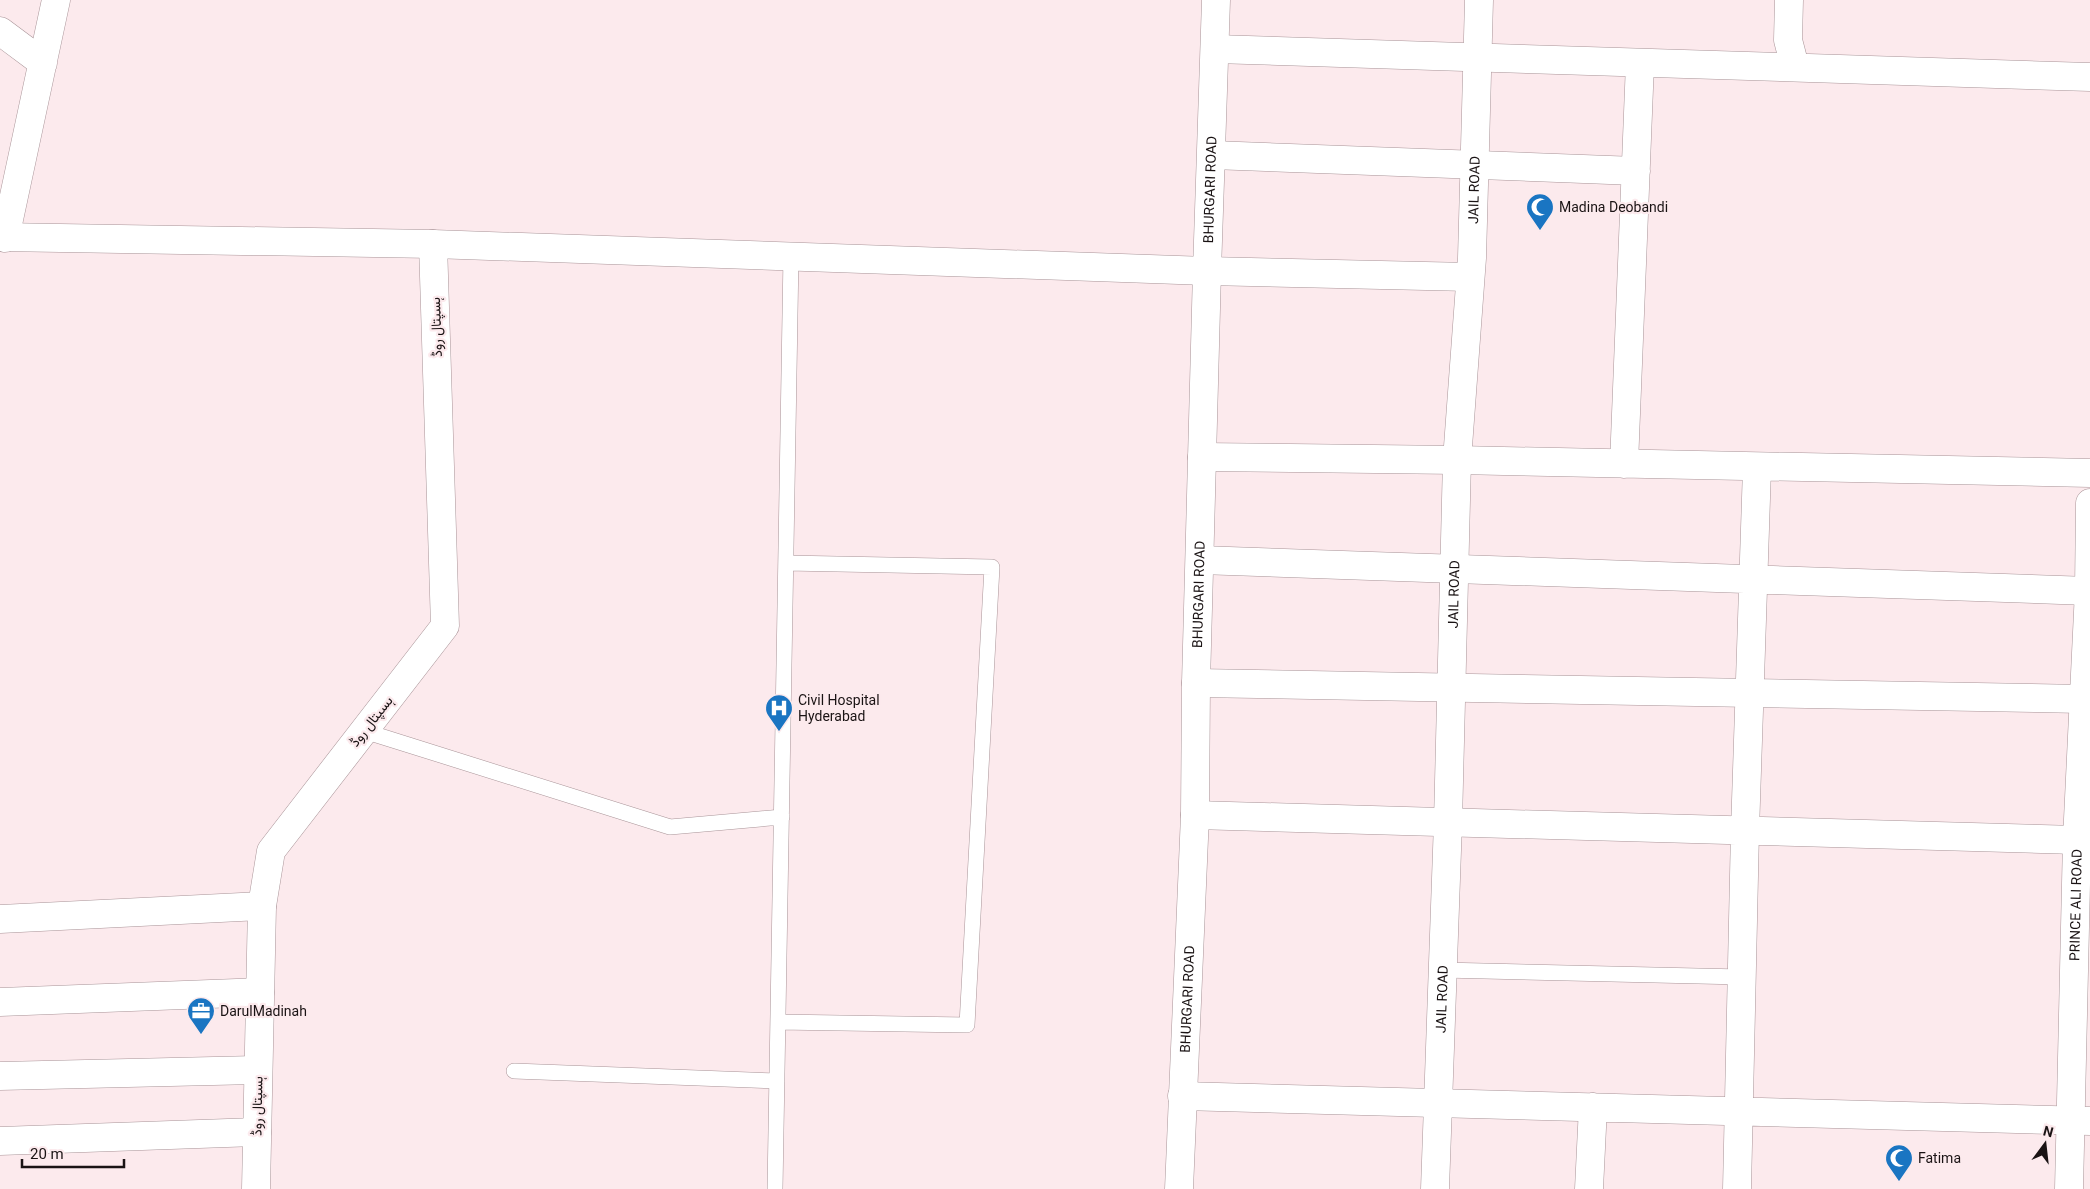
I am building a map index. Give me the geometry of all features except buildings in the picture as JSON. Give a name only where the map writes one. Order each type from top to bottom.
[{"type":"street","points":[[56,0],[44,63],[3,238],[433,244],[1207,271],[1470,277]]},
{"type":"street","name":"BHURGARI ROAD","points":[[1179,1189],[1195,814],[1196,683],[1216,0]]},
{"type":"street","name":"JAIL ROAD","points":[[1435,1189],[1448,822],[1457,460],[1470,277],[1479,0]]},
{"type":"street","points":[[1789,0],[1788,40],[1796,67]]},
{"type":"street","points":[[0,31],[44,63]]},
{"type":"street","points":[[1215,49],[2090,77]]},
{"type":"street","points":[[1624,464],[1640,63]]},
{"type":"street","points":[[1212,155],[1636,171]]},
{"type":"street","name":"ہسپتال روڈ","points":[[256,1189],[262,906],[271,851],[445,626],[433,244]]},
{"type":"street","points":[[1202,457],[1457,460],[1757,468],[2090,473]]},
{"type":"street","points":[[1737,1189],[1745,831],[1757,468]]},
{"type":"street","name":"PRINCE ALI ROAD","points":[[2069,1189],[2081,1121],[2083,913],[2077,840],[2085,781],[2083,699],[2089,626],[2090,503]]},
{"type":"street","points":[[1200,560],[2089,591]]},
{"type":"street","points":[[1196,683],[2083,699]]},
{"type":"street","points":[[1195,814],[2077,840]]},
{"type":"street","points":[[0,919],[262,906]]},
{"type":"street","points":[[0,1002],[260,992]]},
{"type":"street","points":[[0,1076],[258,1070]]},
{"type":"street","points":[[1182,1096],[2081,1121]]},
{"type":"street","points":[[1589,1189],[1593,1107]]},
{"type":"street","points":[[0,1141],[257,1132]]},
{"type":"lane","points":[[776,1189],[791,256]]},
{"type":"lane","points":[[778,1022],[967,1025],[992,567],[786,563]]},
{"type":"lane","points":[[364,731],[670,826],[782,817]]},
{"type":"lane","points":[[1442,970],[1742,977]]},
{"type":"lane","points":[[514,1071],[777,1081]]},
{"type":"place","name":"Madina Deobandi","points":[[1540,231]]},
{"type":"place","name":"Civil Hospital Hyderabad","points":[[779,732]]},
{"type":"place","name":"DarulMadinah","points":[[201,1035]]},
{"type":"place","name":"Fatima","points":[[1899,1182]]}]
